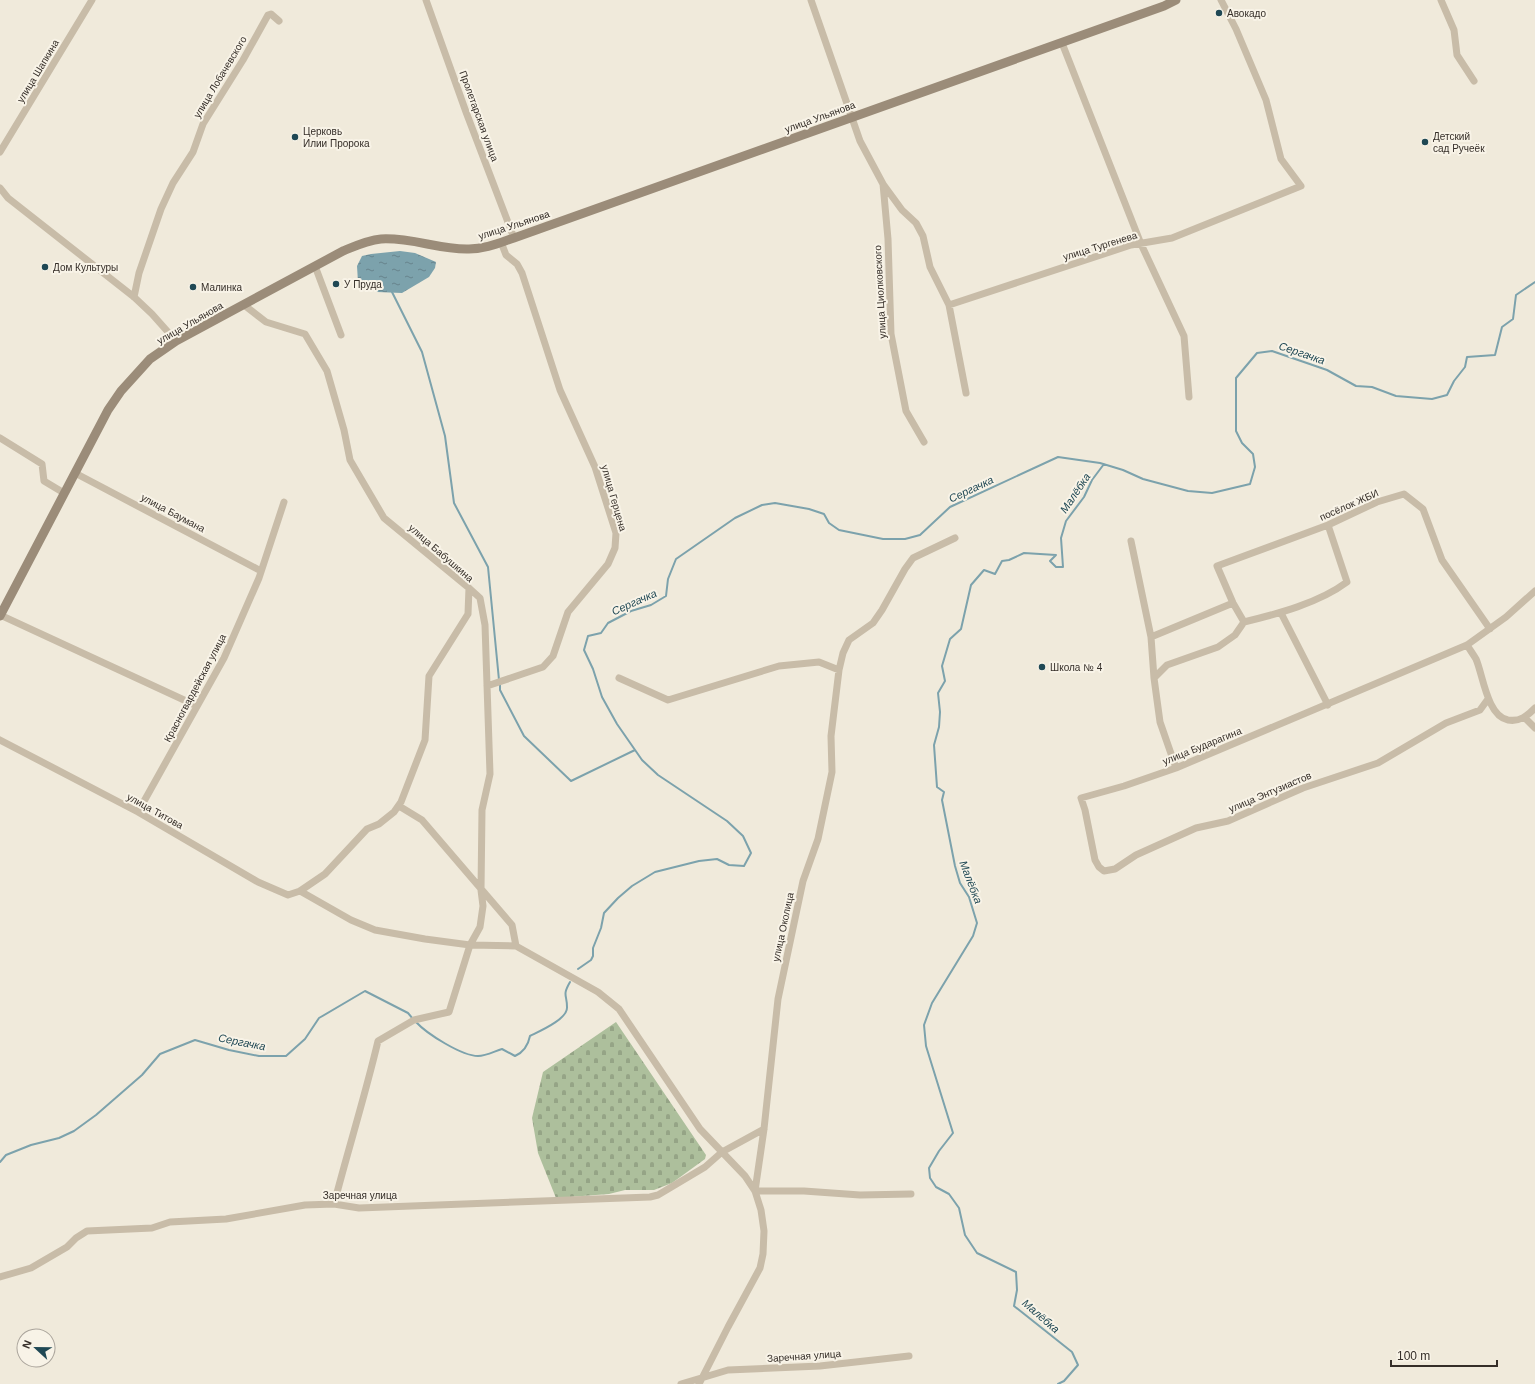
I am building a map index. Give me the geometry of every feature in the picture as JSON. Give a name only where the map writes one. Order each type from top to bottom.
[{"type":"main road","name":"улица Ульянова","points":[[0,615],[108,410],[121,390],[150,359],[176,341],[315,266],[360,244],[381,239],[469,249],[485,247],[1062,43],[1164,6],[1176,0]]},
{"type":"street","name":"улица Шапкина","points":[[0,152],[92,0]]},
{"type":"street","name":"Пролетарская улица","points":[[426,0],[466,112],[514,238]]},
{"type":"street","name":"улица Циолковского","points":[[811,0],[860,140],[882,184],[902,210],[916,223],[923,236],[930,267],[949,305],[966,393]]},
{"type":"street","name":"улица Тургенева","points":[[949,305],[1124,248],[1172,238],[1301,186],[1281,159],[1266,100],[1236,28],[1221,0]]},
{"type":"street","points":[[1442,0],[1454,30],[1457,56],[1474,81]]},
{"type":"street","name":"улица Лобачевского","points":[[134,297],[139,273],[161,209],[173,183],[193,152],[203,124],[243,60],[268,15],[271,14],[279,21]]},
{"type":"street","points":[[1062,43],[1141,244],[1184,336],[1189,397]]},
{"type":"street","name":"улица Циолковского","points":[[882,184],[888,239],[891,334],[906,411],[924,442]]},
{"type":"street","points":[[0,188],[8,198],[134,297],[152,314],[176,341]]},
{"type":"street","name":"улица Герцена","points":[[487,686],[543,667],[553,656],[568,612],[608,564],[615,548],[616,533],[595,467],[560,390],[522,273],[517,264],[506,255],[501,242]]},
{"type":"street","points":[[315,266],[340,335]]},
{"type":"street","name":"улица Бабушкина","points":[[244,304],[266,322],[305,334],[327,371],[344,430],[350,460],[384,518],[469,588],[468,614],[429,676],[425,740],[402,802],[394,812],[379,824],[367,829],[325,874],[300,891]]},
{"type":"street","points":[[0,438],[42,464],[44,481],[64,493]]},
{"type":"street","name":"улица Баумана","points":[[75,473],[262,571]]},
{"type":"street","name":"посёлок ЖБИ","points":[[1233,603],[1217,566],[1328,526],[1377,502],[1404,494],[1423,509],[1442,560],[1490,629]]},
{"type":"street","name":"Красногвардейская улица","points":[[138,812],[224,658],[262,571],[284,502]]},
{"type":"street","points":[[1154,678],[1167,665],[1218,647],[1235,635],[1244,622],[1281,613],[1337,590],[1347,582],[1328,526]]},
{"type":"street","name":"улица Околица","points":[[755,1192],[764,1129],[778,999],[803,881],[818,839],[832,772],[831,736],[842,653],[849,640],[873,623],[913,558],[955,538]]},
{"type":"street","points":[[1131,542],[1151,637],[1154,678],[1160,722],[1176,768]]},
{"type":"street","points":[[334,1204],[368,1087],[378,1042],[414,1020],[449,1012],[470,945],[480,927],[483,906],[481,890],[482,810],[490,774],[485,625],[480,598],[469,588]]},
{"type":"street","name":"улица Бударагина","points":[[1080,798],[1124,786],[1176,768],[1467,645],[1506,617],[1535,591]]},
{"type":"street","points":[[1151,637],[1233,603],[1244,622]]},
{"type":"street","points":[[1281,613],[1328,705]]},
{"type":"street","points":[[0,615],[197,706]]},
{"type":"street","points":[[1467,645],[1476,658],[1488,699],[1497,715],[1503,719],[1512,720],[1525,718],[1535,708]]},
{"type":"street","points":[[619,678],[668,700],[778,666],[819,662],[839,670]]},
{"type":"street","name":"улица Энтузиастов","points":[[1080,798],[1085,810],[1095,860],[1099,867],[1104,871],[1115,869],[1136,855],[1196,828],[1228,821],[1303,788],[1378,762],[1446,723],[1480,710],[1488,699]]},
{"type":"street","points":[[1525,718],[1535,728]]},
{"type":"street","name":"улица Титова","points":[[0,740],[138,812],[258,882],[288,895],[300,891]]},
{"type":"street","points":[[399,806],[422,820],[512,925],[516,946]]},
{"type":"street","points":[[300,891],[351,920],[375,930],[470,945],[516,946],[598,992],[619,1009],[700,1129],[745,1176],[755,1192],[761,1210],[764,1231],[763,1254],[760,1268],[700,1381]]},
{"type":"street","name":"Заречная улица","points":[[0,1277],[31,1268],[67,1247],[87,1230],[152,1228],[170,1222],[226,1219],[305,1206],[334,1204],[359,1208],[650,1197],[658,1195],[706,1167],[722,1152],[764,1129]]},
{"type":"street","points":[[755,1192],[804,1191],[860,1195],[911,1194]]},
{"type":"street","name":"Заречная улица","points":[[681,1384],[700,1381],[728,1370],[820,1366],[909,1356]]},
{"type":"green space","points":[[616,1022],[706,1155],[705,1159],[672,1183],[654,1190],[625,1190],[609,1194],[556,1198],[538,1153],[532,1118],[543,1072]]},
{"type":"water","points":[[400,251],[415,253],[436,262],[435,268],[429,277],[402,293],[377,292],[358,282],[357,266],[362,256]]},
{"type":"waterway","name":"Сергачка","points":[[578,969],[591,960],[593,956],[593,948],[601,928],[604,913],[632,886],[655,872],[699,861],[717,859],[729,865],[744,866],[751,853],[743,836],[727,821],[658,775],[642,760],[617,724],[602,697],[593,669],[584,650],[588,636],[601,633],[608,623],[631,611],[651,605],[666,596],[668,579],[676,559],[735,518],[762,505],[775,503],[809,509],[824,514],[829,523],[839,530],[883,539],[905,539],[920,535],[950,507],[1058,457],[1100,463],[1123,470],[1143,479],[1188,491],[1212,493],[1250,484],[1255,467],[1253,454],[1242,443],[1236,431],[1236,378],[1257,353],[1272,351],[1327,370],[1356,386],[1372,387],[1396,396],[1432,399],[1447,395],[1454,381],[1465,367],[1467,357],[1495,355],[1502,327],[1513,319],[1516,295],[1535,282]]},
{"type":"waterway","points":[[392,292],[422,352],[445,436],[454,503],[488,567],[499,680]]},
{"type":"waterway","name":"Малёбка","points":[[1058,1384],[1064,1381],[1078,1365],[1072,1352],[1014,1306],[1017,1290],[1016,1272],[977,1253],[965,1235],[959,1208],[949,1194],[936,1187],[930,1178],[929,1168],[939,1151],[953,1133],[926,1046],[924,1025],[932,1003],[973,936],[977,923],[969,897],[960,883],[955,866],[942,800],[944,792],[937,787],[934,745],[939,727],[940,712],[938,693],[945,681],[942,666],[950,639],[961,629],[971,585],[984,570],[995,574],[1002,561],[1009,560],[1024,553],[1056,555],[1050,561],[1056,567],[1063,567],[1061,538],[1066,521],[1084,497],[1092,480],[1104,464]]},
{"type":"waterway","points":[[500,684],[500,690],[524,736],[571,781],[635,750]]},
{"type":"waterway","name":"Сергачка","points":[[416,1022],[445,1044],[471,1055],[481,1056],[502,1049],[515,1056],[521,1053],[525,1048],[530,1036],[553,1024],[563,1016],[567,1007],[566,993],[570,982]]},
{"type":"waterway","name":"Сергачка","points":[[0,1162],[6,1155],[31,1145],[59,1138],[74,1131],[96,1115],[142,1075],[160,1054],[195,1040],[229,1050],[259,1056],[286,1056],[305,1039],[319,1018],[365,991],[408,1013],[413,1019]]},
{"type":"place","name":"Авокадо","points":[[1219,13]]},
{"type":"place","name":"Церковь Илии Пророка","points":[[295,137]]},
{"type":"place","name":"Детский сад Ручеёк","points":[[1425,142]]},
{"type":"place","name":"Дом Культуры","points":[[45,267]]},
{"type":"place","name":"У Пруда","points":[[336,284]]},
{"type":"place","name":"Малинка","points":[[193,287]]},
{"type":"place","name":"Школа № 4","points":[[1042,667]]}]
